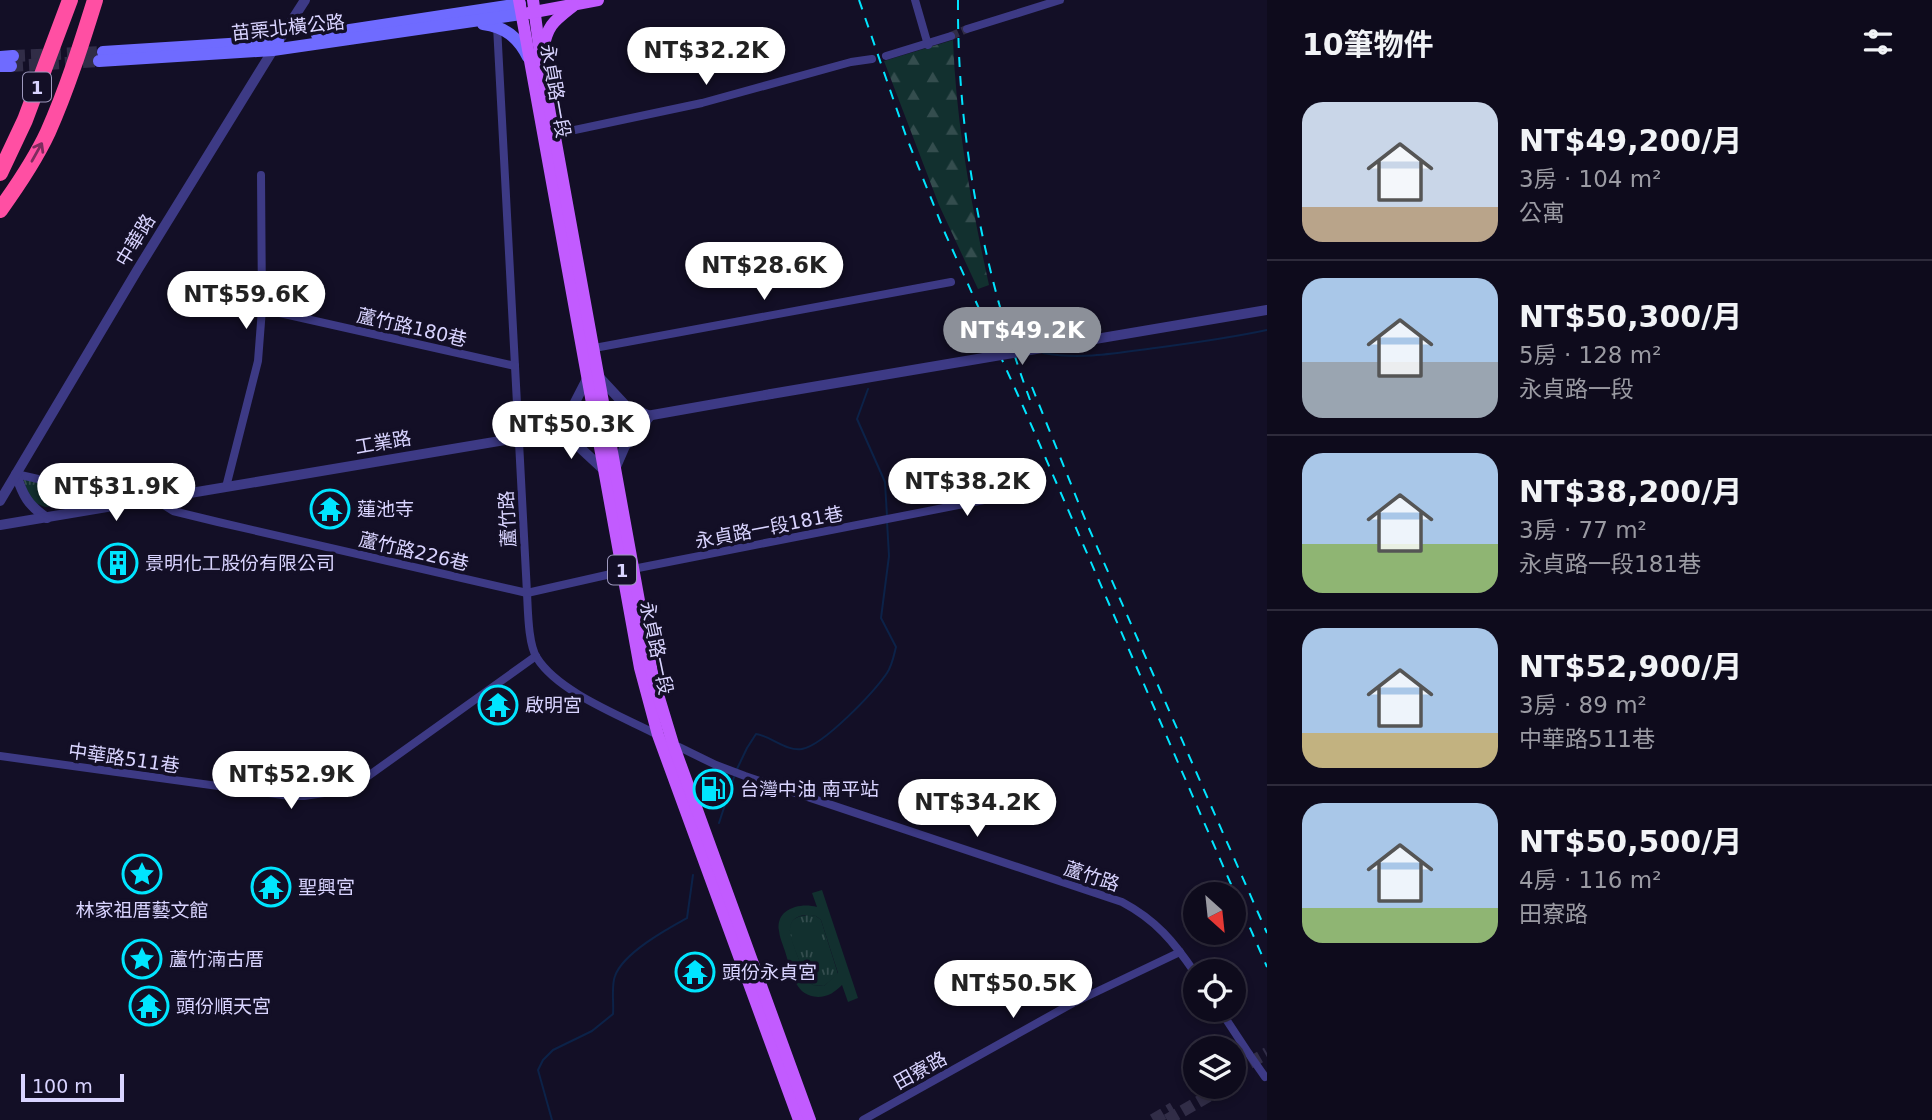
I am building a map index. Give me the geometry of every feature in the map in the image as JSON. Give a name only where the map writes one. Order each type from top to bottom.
[{"type":"highway","name":"1","points":[[0,173],[24,120],[70,0]]},
{"type":"highway","points":[[0,210],[22,179],[47,133],[77,57],[95,0]]},
{"type":"main road","points":[[490,0],[472,17],[497,26],[513,36],[536,61],[549,27],[576,4]]},
{"type":"main road","points":[[529,5],[576,4],[598,0]]},
{"type":"main road","name":"苗栗北橫公路","points":[[101,56],[276,45],[472,17],[529,5]]},
{"type":"main road","name":"永貞路一段","points":[[529,5],[536,61],[587,349],[628,571],[649,662],[673,744],[778,1047],[799,1120]]},
{"type":"main road","name":"永貞路一段","points":[[628,571],[640,668],[658,735],[778,1047],[810,1120]]},
{"type":"street","name":"中華路","points":[[0,501],[138,270],[305,0]]},
{"type":"street","points":[[915,0],[928,44]]},
{"type":"street","points":[[967,29],[1059,0]]},
{"type":"street","name":"蘆竹路","points":[[497,26],[527,593],[531,639],[536,656]]},
{"type":"street","points":[[886,56],[951,36]]},
{"type":"street","points":[[550,136],[702,103],[851,62],[872,59]]},
{"type":"street","points":[[226,487],[258,361],[261,310],[261,175]]},
{"type":"street","points":[[587,349],[951,282]]},
{"type":"street","name":"蘆竹路180巷","points":[[261,310],[515,366]]},
{"type":"street","name":"工業路","points":[[0,525],[1267,310]]},
{"type":"street","points":[[593,377],[625,405],[650,416],[609,469],[553,431],[593,377]]},
{"type":"street","points":[[16,474],[122,498],[126,505]]},
{"type":"street","points":[[16,474],[25,499],[47,518]]},
{"type":"street","name":"永貞路一段181巷","points":[[628,571],[1040,489]]},
{"type":"street","name":"蘆竹路226巷","points":[[156,500],[173,510],[218,522],[527,593],[628,571]]},
{"type":"street","points":[[536,656],[561,683],[576,693],[673,744]]},
{"type":"street","name":"中華路511巷","points":[[0,756],[290,796],[349,789],[536,656]]},
{"type":"street","name":"蘆竹路","points":[[673,744],[741,774],[1122,902],[1154,922],[1185,959]]},
{"type":"street","name":"田寮路","points":[[863,1120],[1073,1003],[1180,951]]},
{"type":"street","points":[[1228,1022],[1266,1079]]},
{"type":"green space","points":[[953,40],[965,163],[989,285],[978,289],[939,205],[884,61]]},
{"type":"green space","points":[[23,479],[68,490],[64,505],[45,507],[31,501]]},
{"type":"green space","points":[[822,890],[858,998],[848,1002],[842,985],[825,996],[811,996],[800,989],[791,972],[780,938],[779,923],[781,917],[790,909],[817,907],[812,893]],"holes":[[[805,915],[816,916],[821,920],[838,973],[824,986],[808,982],[790,933],[794,919]]]},
{"type":"green space","points":[[810,915],[821,920],[838,974],[824,986],[808,982],[789,929],[793,920]]},
{"type":"waterway","points":[[1043,353],[1071,356],[1113,354],[1267,330]]},
{"type":"waterway","points":[[868,389],[857,419],[885,482],[887,516]]},
{"type":"waterway","points":[[737,769],[756,734],[796,749],[802,749],[823,738],[860,704],[889,670],[896,647],[881,618],[889,556],[887,521]]},
{"type":"waterway","points":[[719,823],[734,777]]},
{"type":"waterway","points":[[552,1120],[538,1070],[543,1060],[553,1050],[592,1031],[613,1014],[613,985],[620,967],[646,942],[687,918],[693,875]]},
{"type":"tunnel","points":[[951,36],[967,29]]},
{"type":"tunnel","points":[[13,56],[103,52]]},
{"type":"tunnel","points":[[11,66],[99,61]]},
{"type":"tunnel","points":[[1246,1065],[1267,1053]]},
{"type":"tunnel","points":[[1167,1120],[1203,1099]]},
{"type":"tunnel","points":[[1153,1120],[1173,1108]]},
{"type":"railway","points":[[859,0],[906,136],[945,233],[1267,967]]},
{"type":"railway","points":[[958,0],[962,102],[976,203],[999,303],[1030,400]]},
{"type":"railway","points":[[1032,387],[1087,524],[1267,933]]},
{"type":"place","name":"蓮池寺","points":[[330,509]]},
{"type":"place","name":"景明化工股份有限公司","points":[[118,563]]},
{"type":"place","name":"啟明宮","points":[[498,705]]},
{"type":"place","name":"台灣中油 南平站","points":[[713,789]]},
{"type":"place","name":"林家祖厝藝文館","points":[[142,874]]},
{"type":"place","name":"聖興宮","points":[[271,887]]},
{"type":"place","name":"蘆竹湳古厝","points":[[142,959]]},
{"type":"place","name":"頭份永貞宮","points":[[695,972]]},
{"type":"place","name":"頭份順天宮","points":[[149,1006]]}]
